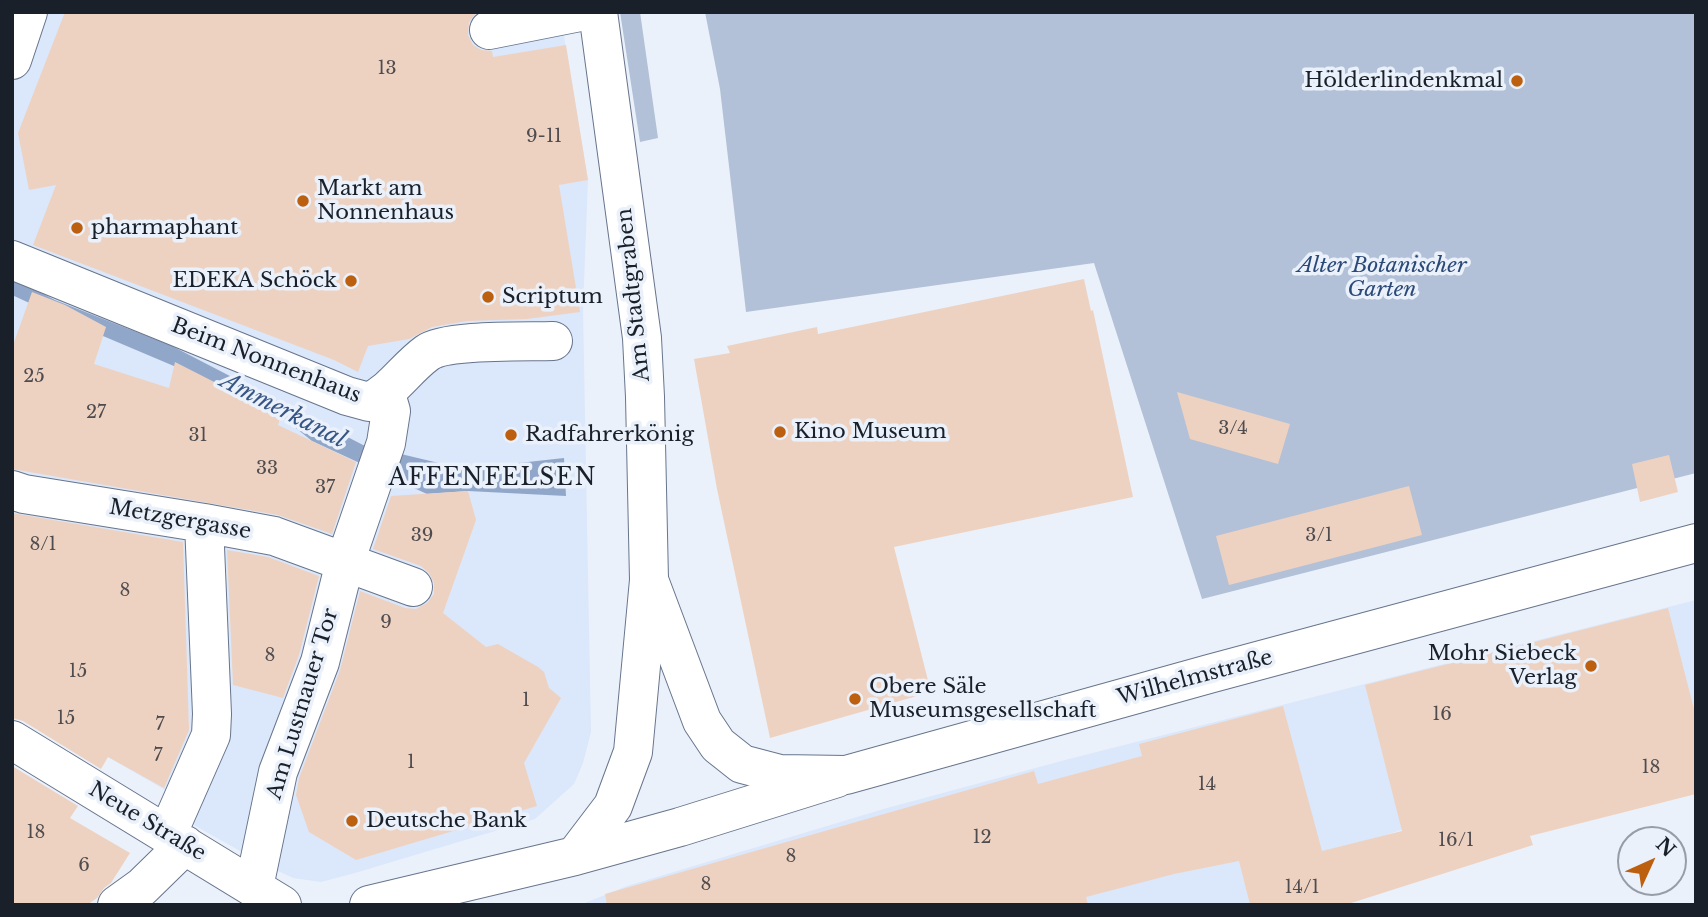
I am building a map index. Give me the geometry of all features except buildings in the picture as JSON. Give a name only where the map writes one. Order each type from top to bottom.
[{"type":"street","points":[[12,60],[27,12]]},
{"type":"street","points":[[489,30],[580,12]]},
{"type":"street","name":"Am Stadtgraben","points":[[575,856],[613,806],[633,752],[649,580],[642,338],[598,12]]},
{"type":"street","name":"Beim Nonnenhaus","points":[[12,260],[347,396],[369,402],[386,394],[404,373],[430,351],[467,344],[516,340],[553,341]]},
{"type":"street","points":[[345,562],[386,443],[391,411],[386,394]]},
{"type":"street","name":"Metzgergasse","points":[[12,490],[274,536],[413,587]]},
{"type":"street","points":[[117,905],[142,887],[176,840],[211,735],[204,523]]},
{"type":"street","name":"Wilhelmstraße","points":[[575,856],[703,820],[846,775],[1696,543]]},
{"type":"street","name":"Am Lustnauer Tor","points":[[268,896],[278,772],[320,662],[345,562]]},
{"type":"street","name":"Am Stadtgraben","points":[[649,580],[702,721],[718,745],[742,764],[780,774],[846,775]]},
{"type":"street","name":"Neue Straße","points":[[12,740],[268,896]]},
{"type":"street","points":[[369,905],[410,900],[575,856]]},
{"type":"shaded area","points":[[12,12],[560,12],[588,180],[583,309],[591,732],[574,784],[535,819],[321,882],[293,878],[178,816],[167,791],[12,702]]},
{"type":"shaded area","points":[[1696,600],[1696,717],[1537,785],[1380,837],[1242,871],[1250,905],[580,905],[627,886],[887,808],[1069,759]]},
{"type":"green space","points":[[620,12],[640,12],[658,138],[640,142]]},
{"type":"green space","name":"Alter Botanischer Garten","points":[[705,12],[1696,12],[1696,473],[1202,599],[1094,263],[746,312],[720,89]]},
{"type":"water","name":"Ammerkanal","points":[[12,278],[55,300],[172,346],[363,445],[464,469],[564,458],[566,496],[468,491],[427,494],[312,441],[281,416],[240,394],[12,295]]},
{"type":"place","name":"Hölderlindenkmal","points":[[1517,81]]},
{"type":"place","name":"Markt am Nonnenhaus","points":[[303,201]]},
{"type":"place","name":"pharmaphant","points":[[77,228]]},
{"type":"place","name":"EDEKA Schöck","points":[[351,281]]},
{"type":"place","name":"Scriptum","points":[[488,297]]},
{"type":"place","name":"Kino Museum","points":[[780,432]]},
{"type":"place","name":"Radfahrerkönig","points":[[511,435]]},
{"type":"place","name":"Mohr Siebeck Verlag","points":[[1591,666]]},
{"type":"place","name":"Obere Säle Museumsgesellschaft","points":[[855,699]]},
{"type":"place","name":"Deutsche Bank","points":[[352,821]]},
{"type":"district","name":"AFFENFELSEN","points":[[493,479]]}]
